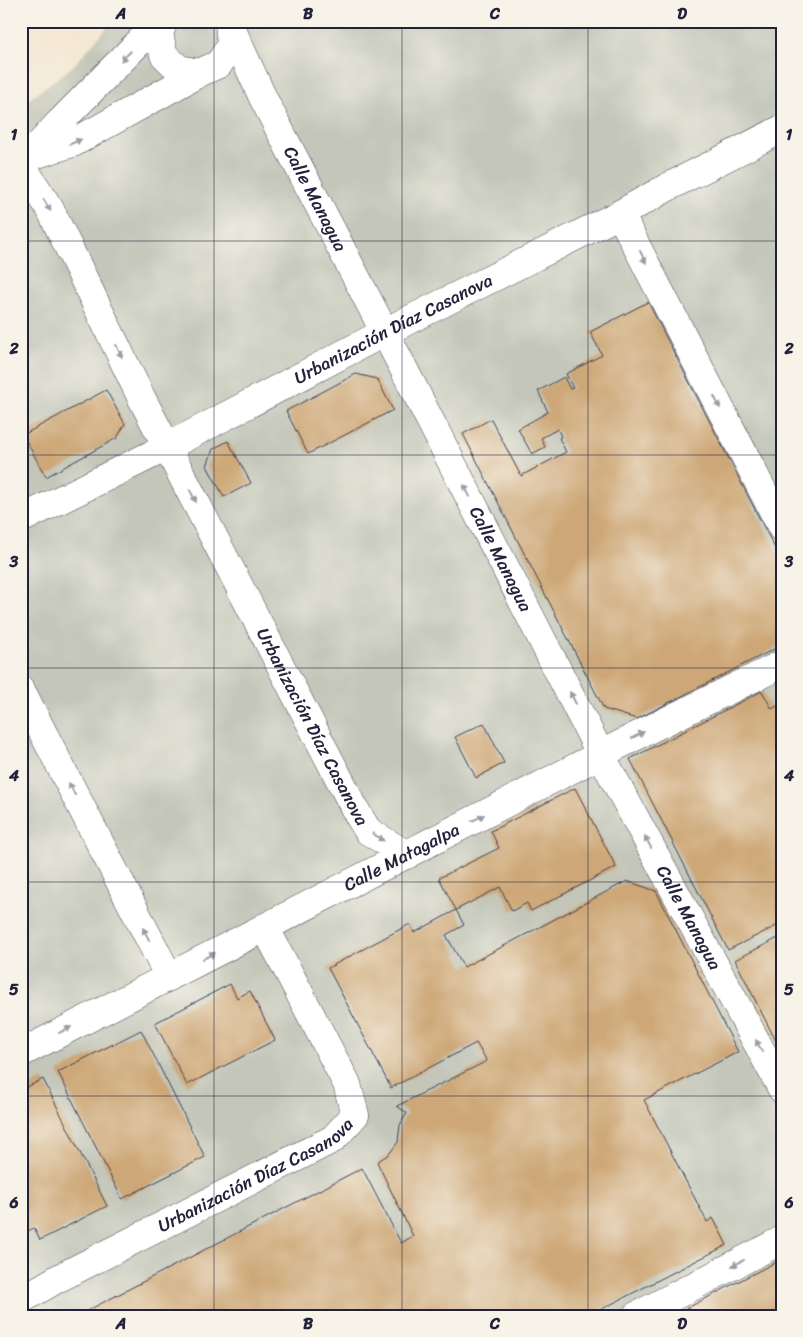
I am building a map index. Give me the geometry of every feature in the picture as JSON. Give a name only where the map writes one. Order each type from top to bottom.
[{"type":"street","points":[[24,161],[160,21]]},
{"type":"street","points":[[164,21],[159,34],[164,55],[179,69],[199,73]]},
{"type":"street","points":[[24,161],[73,144],[199,73],[219,64],[230,46],[228,22]]},
{"type":"street","name":"Calle Managua","points":[[228,22],[263,98],[601,755],[782,1089]]},
{"type":"street","name":"Urbanización Díaz Casanova","points":[[21,519],[167,447],[384,332],[620,214],[668,187],[782,129]]},
{"type":"street","name":"Urbanización Díaz Casanova","points":[[24,161],[50,209],[167,447],[356,812],[368,831],[407,856]]},
{"type":"street","points":[[620,214],[782,528]]},
{"type":"street","name":"Calle Matagalpa","points":[[21,1053],[782,664]]},
{"type":"street","points":[[21,690],[169,977]]},
{"type":"street","name":"Urbanización Díaz Casanova","points":[[21,1300],[57,1279],[333,1139],[355,1114],[347,1084],[265,927]]},
{"type":"street","points":[[636,1316],[782,1240]]},
{"type":"shaded area","points":[[113,21],[782,21],[782,1316],[21,1316],[21,105],[72,67]]},
{"type":"building","points":[[648,302],[782,562],[782,645],[637,719],[604,709],[463,434],[491,419],[521,476],[566,452],[559,438],[561,437],[558,429],[541,438],[545,447],[532,454],[518,429],[548,412],[538,391],[564,377],[570,389],[573,388],[566,374],[602,355],[590,332]]},
{"type":"building","points":[[356,374],[377,379],[393,410],[308,454],[286,411]]},
{"type":"building","points":[[106,390],[125,424],[117,438],[46,477],[23,435]]},
{"type":"building","points":[[228,441],[251,483],[224,497],[207,466],[213,449]]},
{"type":"building","points":[[762,691],[772,709],[782,703],[782,923],[728,950],[630,759]]},
{"type":"building","points":[[484,723],[504,763],[476,778],[455,737]]},
{"type":"building","points":[[575,788],[616,867],[531,911],[527,903],[512,911],[500,887],[456,910],[439,878],[499,848],[491,831]]},
{"type":"building","points":[[627,881],[656,891],[738,1052],[644,1100],[707,1222],[713,1218],[727,1245],[588,1316],[77,1316],[362,1168],[401,1243],[413,1236],[377,1162],[389,1154],[398,1142],[400,1125],[407,1113],[397,1106],[487,1061],[476,1043],[391,1088],[328,968],[410,924],[414,933],[456,910],[464,925],[446,935],[464,967]]},
{"type":"building","points":[[782,936],[782,1053],[735,960]]},
{"type":"building","points":[[230,984],[237,998],[250,991],[275,1040],[187,1085],[155,1023]]},
{"type":"building","points":[[141,1030],[205,1157],[122,1199],[58,1072]]},
{"type":"building","points":[[43,1079],[107,1206],[40,1240],[34,1228],[21,1234],[21,1090]]},
{"type":"building","points":[[782,1259],[782,1316],[672,1316],[745,1278]]}]
